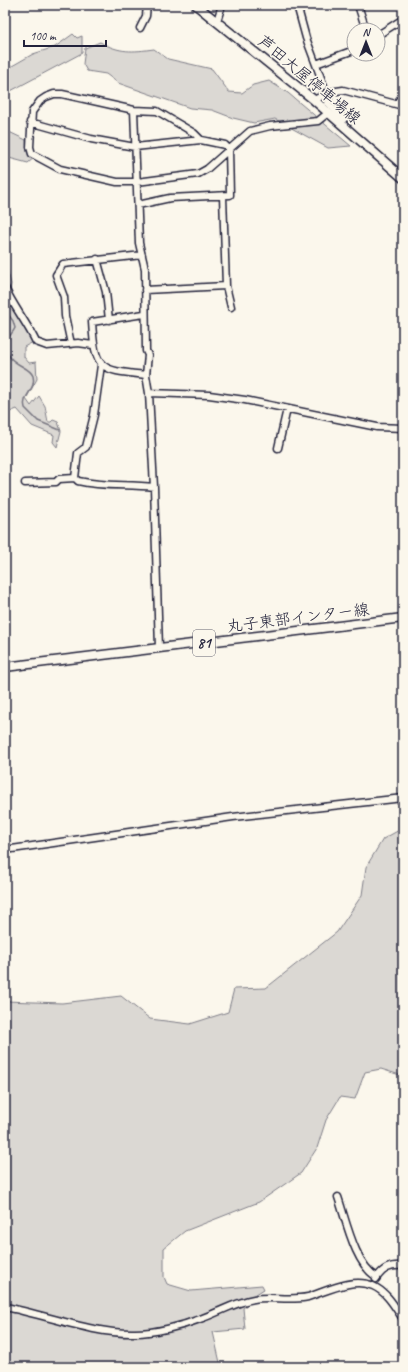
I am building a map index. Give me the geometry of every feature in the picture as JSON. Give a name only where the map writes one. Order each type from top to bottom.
[{"type":"main road","name":"芦田大屋停車場線","points":[[196,5],[314,100],[403,178]]},
{"type":"main road","name":"丸子東部インター線","points":[[5,667],[403,618]]},
{"type":"street","points":[[140,28],[146,16],[147,5]]},
{"type":"street","points":[[217,21],[222,5]]},
{"type":"street","points":[[297,5],[306,38],[324,86]]},
{"type":"street","points":[[358,5],[363,22]]},
{"type":"street","points":[[386,30],[403,19]]},
{"type":"street","points":[[316,64],[346,53]]},
{"type":"street","points":[[314,100],[330,92],[343,90],[400,104],[403,95]]},
{"type":"street","points":[[202,140],[194,133],[157,111],[134,110],[54,94],[40,101],[32,112],[30,122],[30,147],[32,154],[60,169],[116,182],[137,182],[198,174],[207,169],[245,134],[255,129],[318,121],[328,113]]},
{"type":"street","points":[[328,95],[328,103],[344,119],[340,122]]},
{"type":"street","points":[[134,110],[139,243],[145,269],[144,314],[146,351],[148,355],[146,374],[149,393],[154,487],[159,648]]},
{"type":"street","points":[[30,122],[91,139],[135,147],[202,140],[225,145],[229,149],[230,194],[223,196],[170,198],[138,205]]},
{"type":"street","points":[[223,196],[226,286],[230,307]]},
{"type":"street","points":[[71,344],[65,316],[64,297],[56,275],[63,264],[142,255]]},
{"type":"street","points":[[97,259],[106,292],[109,320]]},
{"type":"street","points":[[145,290],[226,286]]},
{"type":"street","points":[[5,288],[26,321],[36,342],[47,346],[78,342],[93,345]]},
{"type":"street","points":[[144,314],[92,322],[93,345],[95,354],[101,364],[112,371],[146,374]]},
{"type":"street","points":[[75,478],[78,453],[86,448],[94,415],[101,364]]},
{"type":"street","points":[[149,393],[209,395],[377,427],[403,428]]},
{"type":"street","points":[[278,448],[288,409]]},
{"type":"street","points":[[25,484],[56,482],[59,480],[75,478],[78,481],[106,486],[131,485],[154,487]]},
{"type":"street","points":[[5,850],[233,817],[403,798]]},
{"type":"street","points":[[338,1197],[362,1264],[371,1274],[378,1277]]},
{"type":"street","points":[[372,1286],[381,1272],[389,1267],[403,1266]]},
{"type":"street","points":[[5,1307],[104,1331],[136,1333],[154,1332],[201,1319],[218,1310],[254,1299],[306,1297],[355,1284],[372,1286],[386,1295],[403,1319]]},
{"type":"shaded area","points":[[73,34],[77,38],[82,36],[82,53],[5,94],[5,70],[33,54],[55,47]]},
{"type":"shaded area","points":[[100,42],[107,46],[126,51],[154,49],[168,59],[212,69],[229,92],[242,93],[253,85],[269,81],[288,93],[351,146],[328,148],[275,119],[254,123],[233,118],[212,110],[190,108],[118,83],[106,74],[87,71],[83,64],[85,48]]},
{"type":"shaded area","points":[[5,130],[26,140],[27,152],[35,157],[28,163],[5,157]]},
{"type":"shaded area","points":[[5,260],[11,284],[9,297],[33,342],[24,347],[24,357],[29,363],[36,362],[37,379],[26,399],[31,406],[39,396],[45,406],[48,422],[53,420],[58,422],[61,431],[57,447],[53,442],[54,435],[32,426],[17,409],[5,414]]},
{"type":"shaded area","points":[[403,828],[403,1076],[381,1069],[365,1072],[355,1099],[340,1097],[326,1120],[317,1148],[301,1173],[259,1202],[185,1231],[164,1248],[164,1277],[167,1284],[191,1291],[262,1285],[264,1289],[253,1296],[254,1299],[243,1308],[245,1329],[213,1332],[221,1367],[5,1367],[5,1001],[62,1003],[121,996],[150,1019],[190,1024],[228,1012],[234,989],[266,988],[337,932],[362,895],[366,867],[383,839]]},
{"type":"waterway","points":[[5,310],[13,321],[15,328],[7,341],[9,355],[12,360],[31,372],[33,376],[34,381],[25,400],[25,408],[38,421],[60,430]]}]
